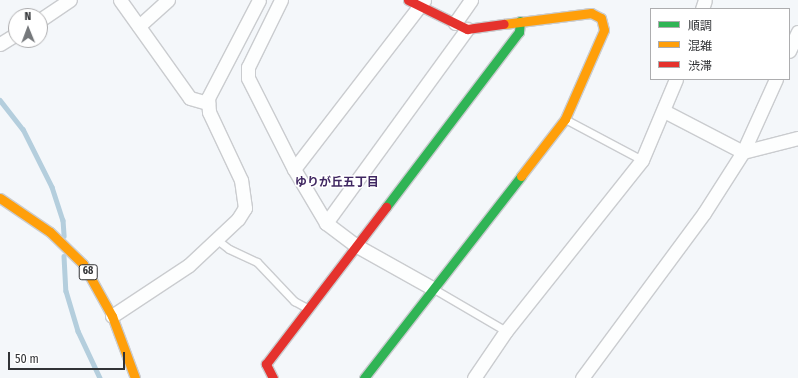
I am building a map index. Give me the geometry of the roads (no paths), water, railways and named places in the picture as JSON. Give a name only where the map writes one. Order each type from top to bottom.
[{"type":"street","points":[[48,15],[70,0]]},
{"type":"street","points":[[120,0],[190,98],[208,103]]},
{"type":"street","points":[[139,26],[168,0]]},
{"type":"street","points":[[112,316],[189,265],[238,219],[245,208],[245,197],[241,180],[209,112],[208,103],[210,90],[260,0]]},
{"type":"street","points":[[281,0],[248,67],[248,78],[294,168],[326,223],[357,246],[432,288]]},
{"type":"street","points":[[364,378],[432,288],[565,119],[602,40],[604,30],[601,18],[591,14],[520,21],[467,29],[422,4],[408,0]]},
{"type":"street","points":[[455,23],[471,0]]},
{"type":"street","points":[[294,168],[422,4]]},
{"type":"street","points":[[273,378],[266,364],[519,32],[520,21]]},
{"type":"street","points":[[326,223],[467,29]]},
{"type":"street","points":[[790,50],[798,32]]},
{"type":"street","points":[[474,378],[506,332],[642,160],[664,111],[676,80]]},
{"type":"street","points":[[582,378],[704,213],[743,152],[776,80]]},
{"type":"street","points":[[664,111],[743,152],[798,138]]},
{"type":"street","name":"68","points":[[0,198],[50,232],[83,264],[112,316],[134,378]]},
{"type":"lane","points":[[565,119],[642,160]]},
{"type":"lane","points":[[216,240],[229,249],[258,262],[294,301],[309,309]]},
{"type":"lane","points":[[432,288],[506,332]]},
{"type":"waterway","points":[[0,100],[23,129],[52,187],[63,220],[64,236]]},
{"type":"waterway","points":[[64,256],[66,291],[78,331],[100,378]]},
{"type":"district","name":"ゆりが丘五丁目","points":[[337,183]]}]
